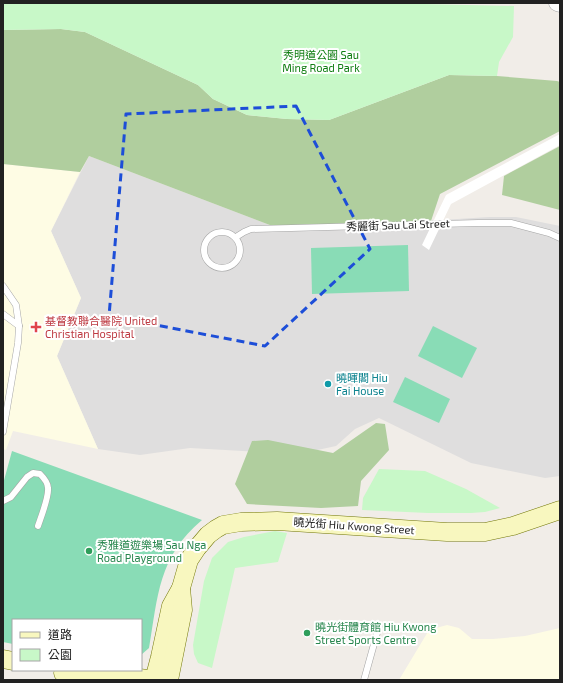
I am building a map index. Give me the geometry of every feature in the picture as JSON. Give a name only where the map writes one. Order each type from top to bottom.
[{"type":"main road","name":"曉光街 Hiu Kwong Street","points":[[154,680],[170,606],[181,588],[189,560],[197,548],[216,529],[223,525],[253,521],[277,521],[447,532],[484,532],[513,526],[560,510]]},
{"type":"main road","name":"曉光街 Hiu Kwong Street","points":[[169,680],[183,610],[181,588]]},
{"type":"main road","points":[[56,672],[92,672],[154,680]]},
{"type":"main road","points":[[56,672],[80,680]]},
{"type":"lane","name":"秀麗街 Sau Lai Street","points":[[236,237],[251,229],[511,223],[549,233],[560,238]]},
{"type":"lane","points":[[221,231],[227,232],[236,237],[241,248],[238,260],[227,268],[221,268],[210,263],[204,252],[205,245],[210,236],[221,231]]},
{"type":"lane","points":[[3,286],[16,305],[19,326],[18,343],[3,432]]},
{"type":"lane","points":[[3,314],[19,326]]},
{"type":"lane","points":[[3,501],[11,497],[27,477],[33,474],[40,474],[45,479],[48,488],[46,501],[38,526]]},
{"type":"lane","points":[[364,680],[379,626]]},
{"type":"highlighted area","points":[[296,106],[370,249],[265,346],[109,316],[126,114]]},
{"type":"shaded area","points":[[89,156],[283,230],[489,217],[516,217],[560,226],[560,476],[545,478],[471,463],[379,418],[355,429],[336,446],[299,454],[190,448],[140,455],[98,449],[57,356],[81,298],[51,231]]},
{"type":"shaded area","name":"基督教聯合醫院 United Christian Hospital","points":[[3,164],[80,172],[51,231],[81,298],[57,356],[98,449],[13,431],[6,450],[3,449]]},
{"type":"shaded area","points":[[447,625],[459,628],[472,639],[525,636],[560,628],[560,680],[399,680],[429,630]]},
{"type":"green space","name":"秀明道公園 Sau Ming Road Park","points":[[3,3],[383,3],[514,6],[513,37],[499,62],[497,76],[449,75],[329,120],[287,119],[247,115],[213,99],[198,85],[85,32],[61,29],[3,30]]},
{"type":"green space","points":[[61,29],[85,32],[198,85],[213,99],[247,115],[287,119],[329,120],[449,75],[497,76],[557,81],[560,82],[560,131],[440,194],[431,221],[283,230],[89,156],[80,172],[3,164],[3,30]]},
{"type":"green space","points":[[560,146],[560,210],[502,195],[504,176]]},
{"type":"green space","points":[[408,245],[409,291],[312,294],[311,248]]},
{"type":"green space","points":[[433,326],[477,348],[462,378],[418,356]]},
{"type":"green space","points":[[405,377],[450,399],[439,423],[393,402]]},
{"type":"green space","points":[[376,423],[385,424],[389,450],[361,481],[358,506],[321,508],[247,504],[235,484],[252,441],[268,440],[333,453]]},
{"type":"green space","name":"秀雅道遊樂場 Sau Nga Road Playground","points":[[12,451],[202,520],[187,534],[176,548],[168,563],[158,594],[149,648],[142,654],[142,619],[12,619],[12,644],[3,642],[3,484]]},
{"type":"green space","points":[[379,469],[425,471],[466,489],[500,508],[485,512],[471,513],[362,510],[363,498]]},
{"type":"green space","points":[[275,531],[287,533],[278,562],[235,568],[212,668],[198,663],[194,654],[193,645],[204,581],[212,558],[228,542],[244,537]]},
{"type":"pier","points":[[560,134],[560,145],[451,204],[429,250],[422,245],[446,195]]},
{"type":"place","name":"基督教聯合醫院 United Christian Hospital","points":[[36,327]]},
{"type":"place","name":"曉暉閣 Hiu Fai House","points":[[328,384]]},
{"type":"place","name":"秀雅道遊樂場 Sau Nga Road Playground","points":[[89,551]]},
{"type":"place","name":"曉光街體育館 Hiu Kwong Street Sports Centre","points":[[307,633]]}]
